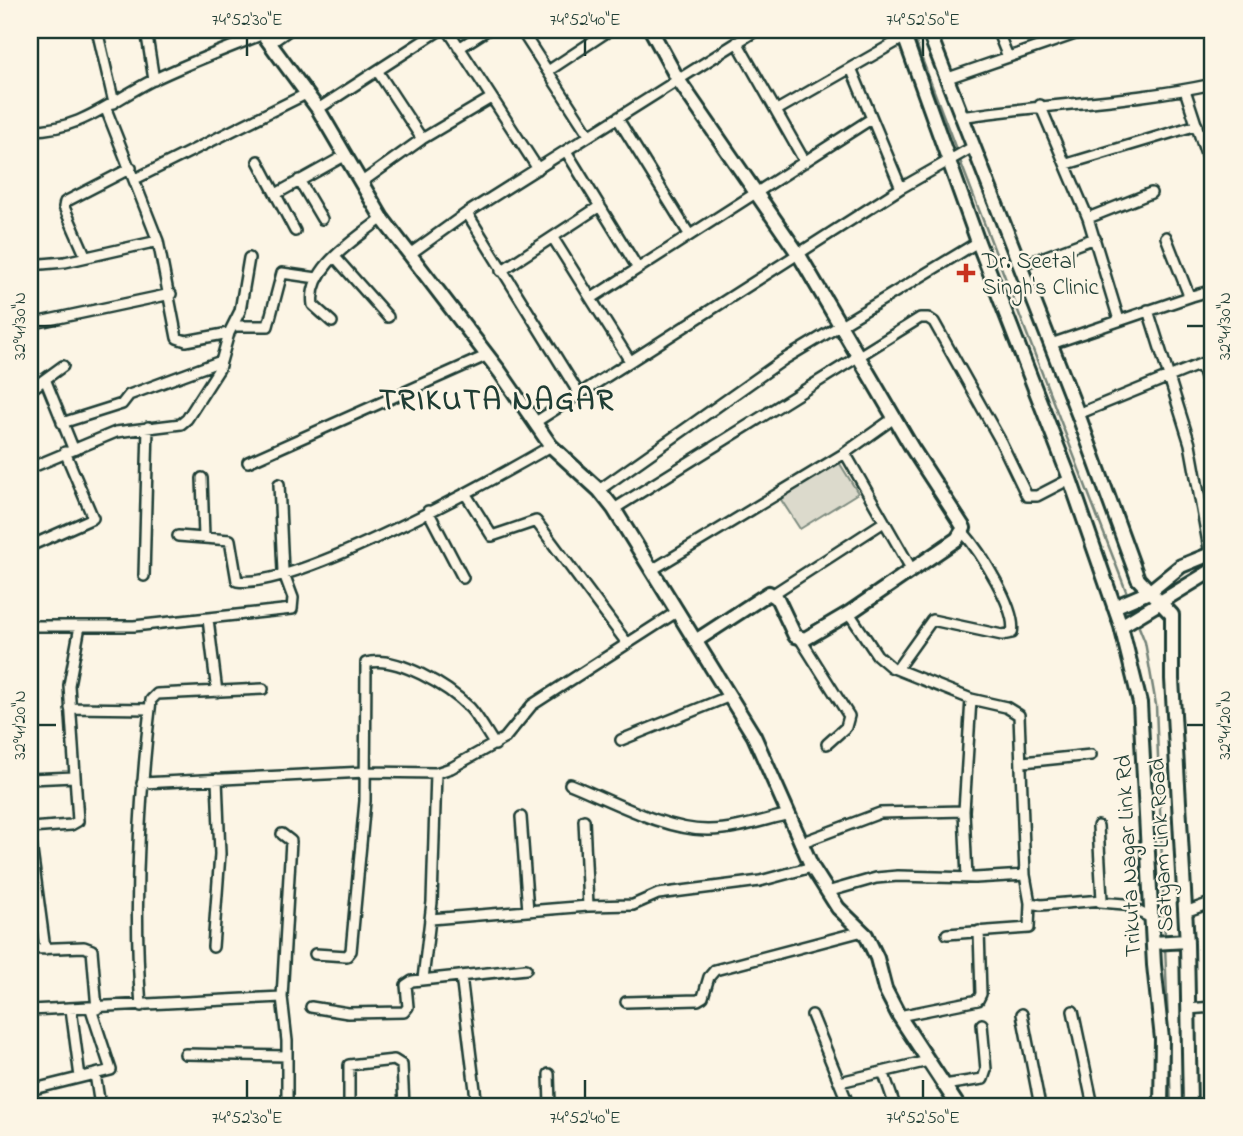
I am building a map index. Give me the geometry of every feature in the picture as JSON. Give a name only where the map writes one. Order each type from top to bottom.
[{"type":"street","points":[[97,30],[110,106],[158,241],[177,338],[181,341],[231,330],[268,327],[282,273],[317,278]]},
{"type":"street","points":[[146,30],[154,80]]},
{"type":"street","points":[[30,130],[65,127],[110,106],[154,80],[264,36],[289,30]]},
{"type":"street","points":[[318,109],[440,30]]},
{"type":"street","points":[[448,30],[538,169]]},
{"type":"street","points":[[459,48],[487,30]]},
{"type":"street","points":[[521,30],[589,135]]},
{"type":"street","points":[[548,71],[610,30]]},
{"type":"street","points":[[651,30],[677,78],[799,255],[894,418],[960,520],[963,533],[979,552],[1013,622],[1012,633],[1002,635],[932,620],[897,670]]},
{"type":"street","points":[[410,254],[467,213],[757,30]]},
{"type":"street","points":[[928,30],[961,117],[968,149],[1051,344],[1131,564],[1141,585],[1162,602]]},
{"type":"street","points":[[997,30],[1008,57]]},
{"type":"street","points":[[1048,30],[1051,42]]},
{"type":"street","points":[[945,79],[1087,30]]},
{"type":"street","points":[[778,110],[904,34]]},
{"type":"street","name":"Trikuta Nagar Link Rd","points":[[904,34],[978,242],[1070,479],[1121,626],[1140,704],[1151,918],[1157,942],[1162,1039],[1161,1106]]},
{"type":"street","points":[[264,36],[318,109],[382,218],[488,355],[551,446],[599,489],[614,509],[697,640],[770,768],[812,867],[838,908],[863,931],[877,958],[885,989],[899,1016],[958,1106]]},
{"type":"street","points":[[737,42],[778,110],[805,162]]},
{"type":"street","points":[[851,68],[901,188]]},
{"type":"street","points":[[378,72],[422,139]]},
{"type":"street","points":[[961,117],[1041,105],[1185,90],[1213,84]]},
{"type":"street","points":[[1185,90],[1213,176]]},
{"type":"street","points":[[135,179],[306,94]]},
{"type":"street","points":[[362,182],[422,139],[491,98]]},
{"type":"street","points":[[1041,105],[1088,218],[1119,320]]},
{"type":"street","points":[[618,119],[690,234]]},
{"type":"street","points":[[592,298],[871,119]]},
{"type":"street","points":[[1067,164],[1196,125]]},
{"type":"street","points":[[534,423],[578,392],[799,255],[901,188],[968,149]]},
{"type":"street","points":[[566,151],[637,267]]},
{"type":"street","points":[[276,194],[346,155]]},
{"type":"street","points":[[258,160],[295,231]]},
{"type":"street","points":[[86,257],[64,207],[65,202],[131,168]]},
{"type":"street","points":[[299,180],[322,219]]},
{"type":"street","points":[[1088,218],[1150,193]]},
{"type":"street","points":[[501,271],[600,206]]},
{"type":"street","points":[[467,213],[578,392]]},
{"type":"street","points":[[332,322],[313,305],[317,278],[335,257],[382,218]]},
{"type":"street","points":[[1166,237],[1186,289],[1192,296]]},
{"type":"street","points":[[553,238],[630,361]]},
{"type":"street","points":[[1020,266],[1094,238]]},
{"type":"street","points":[[30,265],[86,257],[158,241]]},
{"type":"street","points":[[599,489],[783,360],[978,242]]},
{"type":"street","points":[[335,257],[388,317]]},
{"type":"street","points":[[30,468],[116,432],[180,424],[187,419],[215,377],[244,298],[249,258]]},
{"type":"street","points":[[1051,344],[1213,290]]},
{"type":"street","points":[[30,324],[170,294]]},
{"type":"street","points":[[1114,607],[1149,592],[1181,566],[1212,554],[1196,471],[1148,310]]},
{"type":"street","points":[[614,509],[920,318],[930,319],[1000,440],[1027,496],[1037,496],[1070,479]]},
{"type":"street","points":[[248,462],[488,355]]},
{"type":"street","points":[[1078,414],[1170,379],[1213,359]]},
{"type":"street","points":[[62,423],[122,404],[129,395],[221,361]]},
{"type":"street","points":[[1200,365],[1213,405]]},
{"type":"street","points":[[30,390],[63,366]]},
{"type":"street","points":[[30,547],[93,518],[45,379]]},
{"type":"street","points":[[652,570],[845,453],[894,418]]},
{"type":"street","points":[[145,576],[148,427]]},
{"type":"street","points":[[178,536],[226,538],[232,542],[237,580],[284,576],[428,512],[551,446]]},
{"type":"street","points":[[845,453],[912,570]]},
{"type":"street","points":[[202,478],[204,537]]},
{"type":"street","points":[[30,626],[134,626],[292,609],[294,602],[284,576],[279,484]]},
{"type":"street","points":[[465,493],[492,537],[536,521],[627,643]]},
{"type":"street","points":[[428,512],[463,578]]},
{"type":"street","points":[[697,640],[884,522]]},
{"type":"street","points":[[801,640],[849,613],[963,533]]},
{"type":"street","points":[[1121,626],[1213,570]]},
{"type":"street","points":[[773,594],[796,636],[849,716],[846,727],[828,744]]},
{"type":"street","name":"Satyam Link Road","points":[[1162,602],[1172,615],[1172,679],[1185,912],[1183,941],[1188,1009],[1190,1106]]},
{"type":"street","points":[[142,783],[366,772],[436,773],[495,745],[505,738],[532,705],[678,611]]},
{"type":"street","points":[[849,613],[877,655],[897,670],[971,699],[1016,711],[1021,725],[1029,928],[947,934]]},
{"type":"street","points":[[208,619],[217,692]]},
{"type":"street","points":[[30,828],[71,825],[78,821],[70,672],[80,626]]},
{"type":"street","points":[[315,954],[347,956],[351,951],[366,772],[364,667],[370,662],[417,672],[448,690],[470,708],[495,745]]},
{"type":"street","points":[[141,1006],[138,964],[142,783],[153,696],[263,689]]},
{"type":"street","points":[[621,740],[730,696]]},
{"type":"street","points":[[967,878],[964,811],[971,699]]},
{"type":"street","points":[[70,708],[150,709]]},
{"type":"street","points":[[1023,762],[1091,755]]},
{"type":"street","points":[[424,979],[431,919],[436,773]]},
{"type":"street","points":[[30,779],[74,777]]},
{"type":"street","points":[[213,947],[220,854],[217,779]]},
{"type":"street","points":[[570,785],[671,824],[694,829],[720,829],[789,814]]},
{"type":"street","points":[[800,843],[880,813],[964,811]]},
{"type":"street","points":[[521,817],[528,911]]},
{"type":"street","points":[[584,820],[588,906]]},
{"type":"street","points":[[1098,826],[1104,896],[1100,902]]},
{"type":"street","points":[[282,834],[291,841],[282,998],[287,1056],[286,1106]]},
{"type":"street","points":[[30,836],[45,949]]},
{"type":"street","points":[[431,919],[588,906],[633,905],[658,894],[760,881],[812,867]]},
{"type":"street","points":[[828,892],[876,878],[898,876],[967,878],[1025,875]]},
{"type":"street","points":[[1185,912],[1213,902]]},
{"type":"street","points":[[1030,903],[1124,904],[1151,918]]},
{"type":"street","points":[[626,1002],[698,1000],[704,998],[709,977],[715,970],[863,931]]},
{"type":"street","points":[[899,1016],[978,1000],[981,994],[979,931]]},
{"type":"street","points":[[1157,942],[1183,941]]},
{"type":"street","points":[[30,949],[84,947],[92,950],[94,1009],[111,1070],[30,1090]]},
{"type":"street","points":[[312,1007],[348,1013],[404,1012],[408,1007],[406,985],[424,979],[526,969]]},
{"type":"street","points":[[461,976],[477,1106]]},
{"type":"street","points":[[30,1010],[282,998]]},
{"type":"street","points":[[1188,1009],[1213,1007]]},
{"type":"street","points":[[71,1009],[80,1077]]},
{"type":"street","points":[[1073,1011],[1093,1106]]},
{"type":"street","points":[[1022,1014],[1040,1106]]},
{"type":"street","points":[[812,1015],[849,1106]]},
{"type":"street","points":[[944,1084],[983,1079],[986,1070],[982,1024]]},
{"type":"street","points":[[185,1054],[287,1056]]},
{"type":"street","points":[[349,1106],[349,1065],[394,1060],[402,1065],[404,1106]]},
{"type":"street","points":[[840,1082],[884,1074],[928,1061]]},
{"type":"street","points":[[95,1074],[100,1106]]},
{"type":"street","points":[[549,1074],[550,1106]]},
{"type":"street","points":[[884,1074],[895,1106]]},
{"type":"shaded area","points":[[837,459],[858,493],[800,529],[778,495]]},
{"type":"waterway","points":[[911,30],[957,152]]},
{"type":"waterway","points":[[959,158],[1128,596]]},
{"type":"waterway","points":[[1137,622],[1145,642],[1156,705],[1165,939]]},
{"type":"waterway","points":[[1165,945],[1171,1106]]},
{"type":"place","name":"Dr. Seetal Singh's Clinic","points":[[966,273]]},
{"type":"district","name":"TRIKUTA NAGAR","points":[[497,399]]}]
